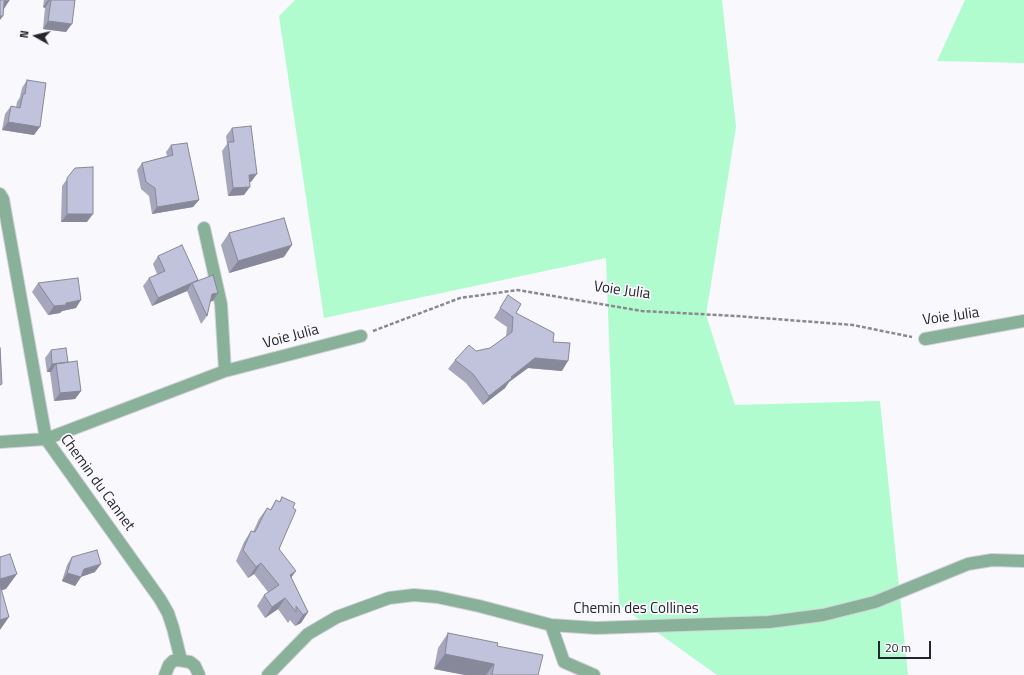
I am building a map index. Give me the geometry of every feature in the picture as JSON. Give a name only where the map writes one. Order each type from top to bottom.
[{"type":"street","name":"Chemin du Cannet","points":[[0,194],[3,199],[46,439],[160,599],[168,613],[181,660]]},
{"type":"street","points":[[204,228],[221,304],[225,371]]},
{"type":"street","name":"Voie Julia","points":[[925,339],[1024,321]]},
{"type":"street","name":"Voie Julia","points":[[0,442],[46,439],[225,371],[361,336]]},
{"type":"street","name":"Chemin des Collines","points":[[268,675],[308,634],[337,617],[389,598],[414,594],[437,597],[479,606],[551,625],[596,628],[667,627],[777,621],[823,615],[875,602],[968,564],[992,560],[1024,561]]},
{"type":"street","points":[[551,625],[564,662],[594,675]]},
{"type":"street","points":[[165,675],[169,665],[173,661],[181,660],[190,662],[195,666],[199,675]]},
{"type":"path","name":"Voie Julia","points":[[361,336],[460,298],[518,290],[642,311],[736,316],[853,326],[925,339]]},
{"type":"green space","points":[[295,0],[722,0],[736,127],[706,315],[735,405],[880,401],[908,675],[717,675],[619,605],[606,258],[324,318],[279,16]]},
{"type":"green space","points":[[965,0],[1024,0],[1024,63],[937,61]]},
{"type":"building","points":[[0,0],[9,0],[4,1],[3,16],[0,16]]},
{"type":"building","points":[[51,0],[75,0],[72,24],[48,21]]},
{"type":"building","points":[[27,80],[46,83],[40,127],[8,122],[11,106],[20,108],[23,94],[25,94]]},
{"type":"building","points":[[251,126],[257,174],[249,175],[250,187],[233,188],[228,142],[234,142],[232,128]]},
{"type":"building","points":[[187,143],[199,200],[157,207],[155,188],[146,182],[142,163],[173,155],[171,145]]},
{"type":"building","points":[[93,167],[93,214],[67,214],[67,178],[75,168]]},
{"type":"building","points":[[284,218],[292,245],[238,261],[229,233]]},
{"type":"building","points":[[182,245],[198,280],[158,298],[149,278],[165,271],[158,256]]},
{"type":"building","points":[[213,275],[218,293],[212,294],[207,316],[192,283]]},
{"type":"building","points":[[78,278],[81,300],[66,303],[66,305],[54,306],[38,283]]},
{"type":"building","points":[[508,295],[521,304],[516,313],[554,333],[553,342],[570,343],[568,361],[535,358],[489,396],[473,374],[455,360],[469,345],[476,351],[490,348],[512,332],[513,317],[500,308]]},
{"type":"building","points":[[0,348],[2,384],[0,385]]},
{"type":"building","points":[[66,348],[68,362],[52,364],[51,350]]},
{"type":"building","points":[[77,361],[81,391],[60,393],[56,364]]},
{"type":"building","points":[[282,497],[295,503],[293,508],[296,510],[279,549],[296,571],[290,575],[308,612],[303,615],[296,606],[296,612],[285,598],[272,607],[264,595],[279,585],[261,563],[256,567],[243,550],[251,531],[255,532],[267,508],[271,510],[276,500],[280,502]]},
{"type":"building","points":[[97,550],[101,564],[84,569],[81,577],[67,573],[72,557]]},
{"type":"building","points":[[10,554],[17,574],[0,579],[0,557]]},
{"type":"building","points":[[0,585],[9,617],[0,620]]},
{"type":"building","points":[[448,633],[498,643],[497,646],[543,655],[538,675],[492,675],[494,664],[445,654]]}]
